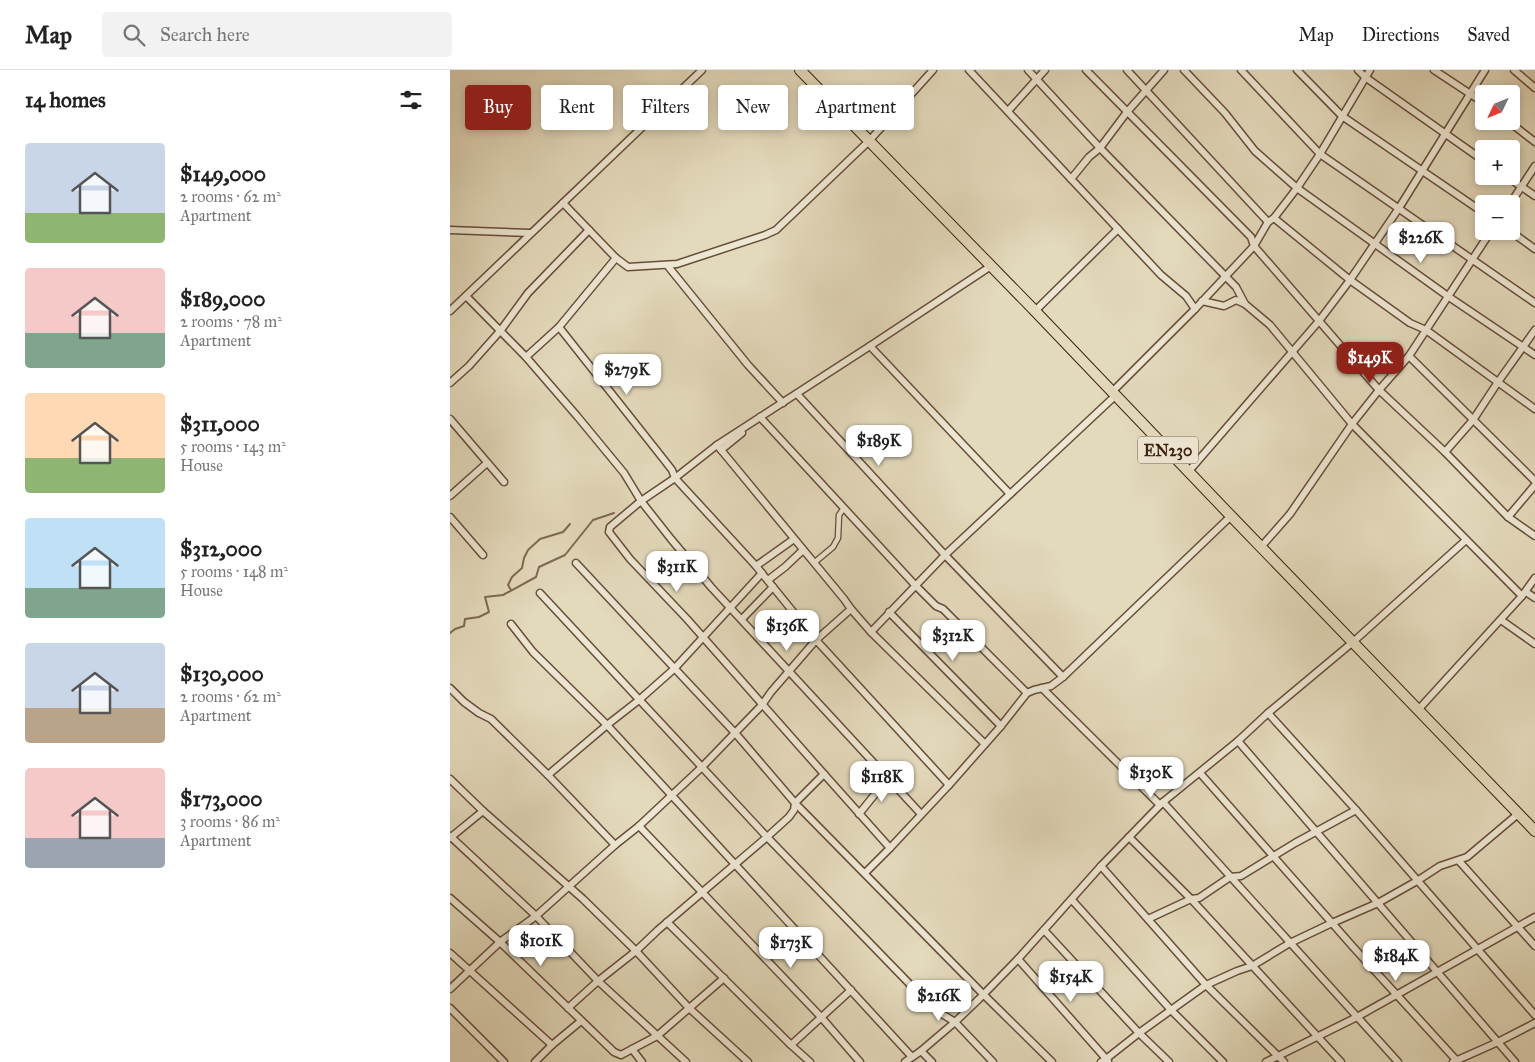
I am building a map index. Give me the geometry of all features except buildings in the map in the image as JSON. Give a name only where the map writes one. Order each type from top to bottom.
[{"type":"main road","name":"EN230","points":[[800,70],[1035,311],[1535,831]]},
{"type":"street","points":[[450,311],[702,70]]},
{"type":"street","points":[[563,203],[616,258],[628,267],[668,265],[747,242],[776,230],[869,141],[933,70]]},
{"type":"street","points":[[969,70],[1161,275],[1186,296],[1195,309]]},
{"type":"street","points":[[1028,70],[1100,148],[1226,276],[1236,287],[1245,304]]},
{"type":"street","points":[[1008,111],[1045,70]]},
{"type":"street","points":[[1086,70],[1251,237],[1254,246],[1379,390],[1445,452],[1508,517],[1535,536]]},
{"type":"street","points":[[1127,70],[1271,220],[1410,323],[1426,330],[1535,409]]},
{"type":"street","points":[[1071,179],[1089,157],[1100,148],[1127,112],[1164,70]]},
{"type":"street","points":[[1184,70],[1225,114],[1255,151],[1297,188],[1449,297],[1535,355]]},
{"type":"street","points":[[1241,70],[1320,154],[1535,303]]},
{"type":"street","points":[[1297,70],[1342,116],[1475,207]]},
{"type":"street","points":[[1358,70],[1365,77],[1475,155]]},
{"type":"street","points":[[871,632],[915,585],[1113,394],[1254,246],[1320,154],[1370,70]]},
{"type":"street","points":[[1434,70],[1475,97]]},
{"type":"street","points":[[1189,472],[1319,321],[1350,280],[1399,208],[1485,70]]},
{"type":"street","points":[[1514,70],[1535,88]]},
{"type":"street","points":[[1520,130],[1535,142]]},
{"type":"street","points":[[1517,195],[1535,166]]},
{"type":"street","points":[[1518,185],[1535,196]]},
{"type":"street","points":[[1035,311],[1118,229]]},
{"type":"street","points":[[450,230],[530,234]]},
{"type":"street","points":[[450,383],[469,366],[501,330],[528,294],[589,230]]},
{"type":"street","points":[[1520,238],[1535,249]]},
{"type":"street","points":[[1261,547],[1290,514],[1352,424],[1409,356],[1485,240]]},
{"type":"street","points":[[526,357],[559,327],[616,258]]},
{"type":"street","points":[[668,265],[748,365],[783,403]]},
{"type":"street","points":[[890,848],[704,637],[630,559],[608,532],[610,527],[641,501],[783,403],[991,266]]},
{"type":"street","points":[[466,296],[526,357],[577,416],[624,473],[641,501],[730,607],[921,814]]},
{"type":"street","points":[[1202,301],[1224,306],[1236,300],[1245,304],[1270,325],[1352,424],[1466,540],[1524,594],[1535,598]]},
{"type":"street","points":[[559,327],[672,470],[675,478],[756,566],[816,640],[949,785]]},
{"type":"street","points":[[1445,452],[1474,420],[1535,330]]},
{"type":"street","points":[[870,346],[1010,494]]},
{"type":"street","points":[[1409,356],[1535,483],[1508,517]]},
{"type":"street","points":[[797,394],[946,555],[1063,677]]},
{"type":"street","points":[[761,418],[915,585],[936,606],[943,609],[1026,693]]},
{"type":"street","points":[[450,419],[504,482]]},
{"type":"street","points":[[719,447],[871,632],[984,744]]},
{"type":"street","points":[[450,496],[487,463]]},
{"type":"street","points":[[815,562],[833,547],[838,538],[839,515],[844,508]]},
{"type":"street","points":[[865,873],[949,785],[1001,726],[1026,693],[1051,686],[1063,677],[1231,516]]},
{"type":"street","points":[[450,517],[483,555]]},
{"type":"street","points":[[756,566],[794,539]]},
{"type":"street","points":[[905,1062],[955,1022],[1018,959],[1101,866],[1161,804],[1238,741],[1268,713],[1353,642],[1466,540]]},
{"type":"street","points":[[768,580],[803,550]]},
{"type":"street","points":[[576,563],[736,734],[795,803],[1052,1062]]},
{"type":"street","points":[[548,775],[674,669],[762,573]]},
{"type":"street","points":[[1418,710],[1501,620],[1524,594],[1535,578]]},
{"type":"street","points":[[742,619],[773,587]]},
{"type":"street","points":[[540,593],[767,837],[930,1005],[955,1022],[993,1062]]},
{"type":"street","points":[[450,989],[500,942],[536,916],[568,886],[639,826],[702,767],[736,734],[816,640],[851,609]]},
{"type":"street","points":[[889,612],[1001,726]]},
{"type":"street","points":[[1501,620],[1535,644]]},
{"type":"street","points":[[511,624],[534,652],[607,725],[912,1057]]},
{"type":"street","points":[[450,688],[464,702],[491,719],[615,845]]},
{"type":"street","points":[[1042,688],[1161,804],[1398,1062]]},
{"type":"street","points":[[1268,713],[1356,810],[1535,1016]]},
{"type":"street","points":[[1238,741],[1515,1062]]},
{"type":"street","points":[[1200,773],[1455,1061],[1498,1042],[1535,1022]]},
{"type":"street","points":[[568,1008],[789,817],[794,810],[795,803],[824,774]]},
{"type":"street","points":[[859,814],[888,778]]},
{"type":"street","points":[[450,779],[483,811],[568,886],[636,951],[690,1008],[748,1062]]},
{"type":"street","points":[[1148,919],[1190,899],[1199,898],[1230,877],[1241,876],[1272,856],[1356,810]]},
{"type":"street","points":[[483,811],[450,837],[536,916],[598,981],[686,1062]]},
{"type":"street","points":[[1018,959],[1105,1061],[1139,1033],[1206,985],[1252,966],[1290,943],[1378,903],[1440,866],[1467,857],[1518,814]]},
{"type":"street","points":[[639,826],[822,1017],[860,1062]]},
{"type":"street","points":[[1129,837],[1190,899],[1341,1062]]},
{"type":"street","points":[[1459,861],[1535,946]]},
{"type":"street","points":[[1101,866],[1206,985],[1284,1062]]},
{"type":"street","points":[[450,898],[500,942],[614,1052],[620,1055],[657,1036],[724,978]]},
{"type":"street","points":[[1072,900],[1170,1010],[1223,1062]]},
{"type":"street","points":[[1266,1062],[1357,1017],[1535,917]]},
{"type":"street","points":[[667,922],[810,1062]]},
{"type":"street","points":[[1044,930],[1139,1033],[1169,1062]]},
{"type":"street","points":[[450,952],[552,1045]]},
{"type":"street","points":[[791,1045],[851,990]]},
{"type":"street","points":[[450,1008],[504,1062]]},
{"type":"street","points":[[535,1062],[581,1020]]},
{"type":"street","points":[[632,1049],[642,1062]]},
{"type":"street","points":[[921,1051],[932,1062]]},
{"type":"waterway","points":[[450,633],[464,626],[465,619],[479,617],[489,612],[485,597],[503,595],[536,577],[539,567],[565,555],[593,520],[614,513]]},
{"type":"waterway","points":[[511,590],[508,585],[512,577],[522,568],[528,550],[540,539],[563,532],[570,524]]}]
